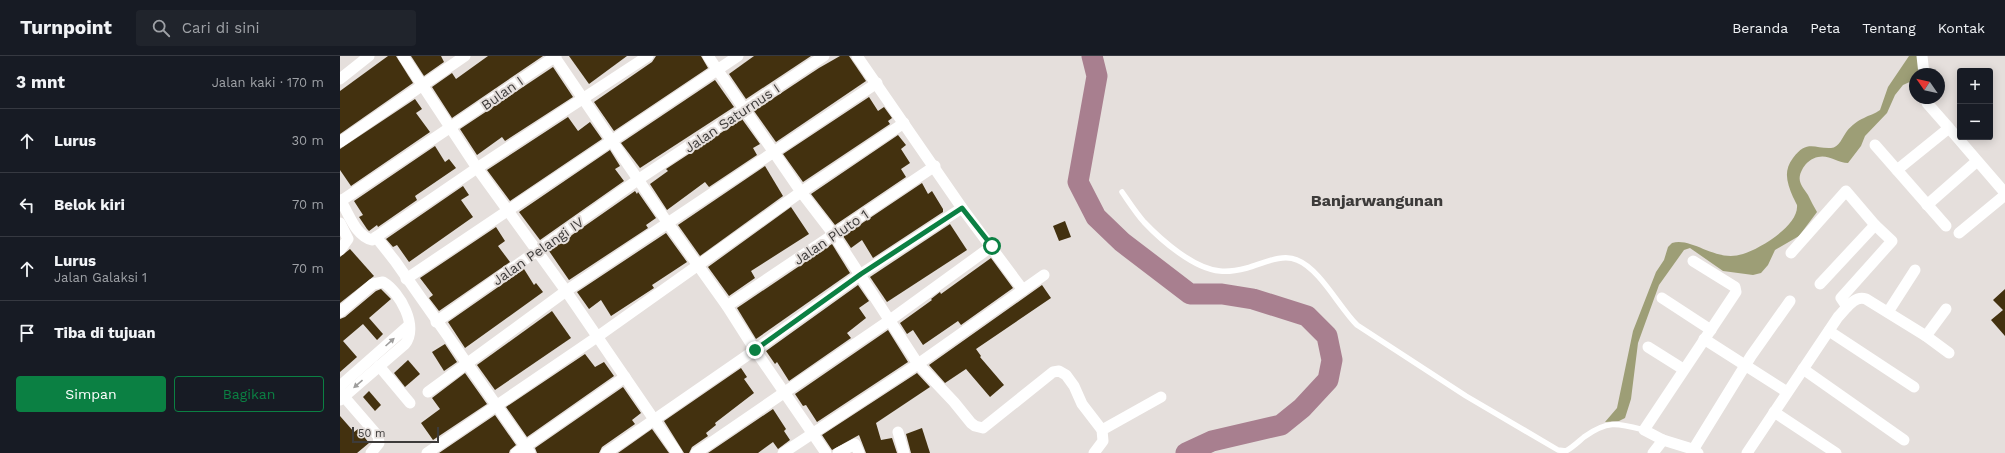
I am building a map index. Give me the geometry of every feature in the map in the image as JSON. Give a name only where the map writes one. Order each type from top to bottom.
[{"type":"street","points":[[340,79],[369,56]]},
{"type":"street","points":[[402,56],[477,168],[566,291],[677,453]]},
{"type":"street","points":[[340,142],[465,56]]},
{"type":"street","points":[[555,56],[826,453]]},
{"type":"street","name":"Bulan I","points":[[341,200],[555,56]]},
{"type":"street","points":[[341,200],[362,235],[372,240],[477,168],[648,56]]},
{"type":"street","points":[[708,56],[746,109],[801,192],[834,235],[861,274],[918,364],[954,402],[971,423],[979,428],[983,428],[1053,372],[1060,371],[1066,375],[1074,386],[1082,404],[1102,430],[1103,441],[1094,453]]},
{"type":"street","points":[[406,279],[738,56]]},
{"type":"street","name":"Jalan Saturnus I","points":[[639,179],[824,56]]},
{"type":"street","points":[[857,56],[935,166],[962,208],[992,246],[1023,290]]},
{"type":"street","points":[[1922,56],[1923,68]]},
{"type":"street","points":[[428,392],[566,291],[667,222],[877,83]]},
{"type":"street","points":[[1928,104],[2005,194],[1959,233]]},
{"type":"street","points":[[427,453],[698,266],[801,192],[904,123]]},
{"type":"street","points":[[1897,170],[1949,128]]},
{"type":"street","points":[[1875,145],[1946,226]]},
{"type":"street","points":[[1927,205],[1976,162]]},
{"type":"street","name":"Jalan Pluto 1","points":[[727,306],[935,166]]},
{"type":"street","name":"Jalan Pelangi IV","points":[[436,322],[639,179]]},
{"type":"street","points":[[1791,253],[1846,191],[1875,225],[1892,241],[1841,298],[1848,307]]},
{"type":"street","points":[[606,453],[755,350],[861,274],[962,208]]},
{"type":"street","points":[[340,223],[348,239],[340,250]]},
{"type":"street","points":[[1820,284],[1875,225]]},
{"type":"street","points":[[376,237],[496,405],[524,451],[625,377]]},
{"type":"street","points":[[696,453],[784,391],[890,320],[992,246]]},
{"type":"street","points":[[1693,261],[1736,287],[1736,290],[1733,298],[1644,430],[1663,440],[1695,451],[1746,365],[1790,301]]},
{"type":"street","points":[[1888,312],[1915,270]]},
{"type":"street","points":[[783,453],[918,364],[1044,275]]},
{"type":"street","points":[[340,312],[373,284],[381,282],[394,292],[403,303],[407,313],[408,326],[408,340],[379,366],[341,394]]},
{"type":"street","points":[[1662,298],[1711,330]]},
{"type":"street","points":[[1747,453],[1828,331],[1852,302],[1862,298],[1888,312],[1926,336],[1948,353]]},
{"type":"street","points":[[1926,336],[1946,309]]},
{"type":"street","points":[[341,394],[408,326]]},
{"type":"street","points":[[1828,331],[1914,387]]},
{"type":"street","points":[[1704,339],[1787,392]]},
{"type":"street","points":[[1648,347],[1684,369]]},
{"type":"street","points":[[379,366],[410,403]]},
{"type":"street","points":[[1803,370],[1904,440]]},
{"type":"street","points":[[341,394],[378,436],[379,443],[371,453]]},
{"type":"street","points":[[1102,430],[1161,397]]},
{"type":"street","points":[[1774,412],[1836,453]]},
{"type":"street","points":[[898,432],[904,453]]},
{"type":"street","points":[[1653,453],[1663,440]]},
{"type":"street","points":[[838,453],[855,444],[859,453]]},
{"type":"lane","points":[[1122,192],[1144,222],[1185,257],[1201,266],[1220,271],[1245,268],[1285,257],[1298,260],[1323,282],[1357,325],[1466,396],[1558,450],[1566,451],[1594,430],[1606,425],[1619,423],[1644,430]]},
{"type":"green space","points":[[1909,56],[1917,56],[1920,68],[1909,68],[1909,82],[1903,85],[1895,95],[1887,113],[1865,136],[1861,146],[1848,163],[1822,156],[1811,160],[1804,166],[1800,176],[1800,182],[1817,212],[1799,236],[1775,250],[1768,265],[1761,273],[1753,275],[1723,271],[1690,248],[1684,250],[1659,285],[1638,343],[1631,399],[1625,418],[1619,421],[1605,422],[1617,408],[1633,331],[1656,272],[1664,260],[1668,247],[1672,243],[1688,243],[1714,253],[1733,256],[1750,251],[1777,236],[1792,221],[1796,213],[1797,205],[1789,187],[1787,177],[1788,168],[1793,158],[1798,152],[1807,147],[1831,148],[1839,144],[1847,131],[1855,123],[1880,110],[1888,87]]},
{"type":"building","points":[[388,56],[396,56],[413,83],[340,134],[340,91]]},
{"type":"building","points":[[411,56],[441,56],[444,62],[424,76]]},
{"type":"building","points":[[488,56],[543,56],[452,118],[432,87],[452,73],[456,79]]},
{"type":"building","points":[[569,56],[627,56],[589,84]]},
{"type":"building","points":[[656,56],[701,56],[708,68],[614,131],[594,102],[652,62]]},
{"type":"building","points":[[754,56],[811,56],[746,99],[729,74]]},
{"type":"building","points":[[840,56],[849,56],[866,81],[776,142],[754,111],[819,68]]},
{"type":"building","points":[[553,67],[573,97],[505,141],[502,137],[477,155],[460,129]]},
{"type":"building","points":[[715,80],[734,107],[640,168],[621,143]]},
{"type":"building","points":[[869,97],[878,111],[884,107],[892,118],[888,121],[890,124],[803,182],[783,154]]},
{"type":"building","points":[[415,99],[422,109],[416,113],[430,132],[351,186],[340,170],[340,149]]},
{"type":"building","points":[[568,117],[578,131],[590,122],[602,139],[510,201],[487,170]]},
{"type":"building","points":[[742,119],[760,144],[753,148],[757,155],[709,187],[705,182],[667,210],[650,184],[668,171],[666,169]]},
{"type":"building","points":[[898,135],[906,145],[901,149],[910,163],[901,169],[906,177],[835,225],[811,194]]},
{"type":"building","points":[[435,146],[445,162],[449,159],[456,168],[415,196],[417,200],[378,227],[377,225],[369,231],[359,217],[363,215],[354,201]]},
{"type":"building","points":[[610,150],[620,166],[615,169],[624,181],[540,240],[519,212]]},
{"type":"building","points":[[765,166],[783,196],[700,256],[678,225]]},
{"type":"building","points":[[922,183],[928,194],[932,191],[943,209],[943,212],[873,258],[862,240],[851,248],[843,236]]},
{"type":"building","points":[[463,186],[469,195],[461,200],[473,217],[409,262],[397,245],[393,247],[386,239]]},
{"type":"building","points":[[635,191],[637,194],[638,192],[656,218],[646,225],[648,228],[569,280],[549,251]]},
{"type":"building","points":[[791,207],[809,234],[751,271],[755,278],[729,296],[708,267]]},
{"type":"building","points":[[1065,221],[1071,237],[1059,241],[1053,226]]},
{"type":"building","points":[[950,224],[967,250],[887,302],[870,277]]},
{"type":"building","points":[[496,227],[505,241],[498,246],[510,262],[439,311],[429,298],[433,295],[420,278]]},
{"type":"building","points":[[666,233],[687,262],[652,285],[654,288],[611,316],[601,300],[589,309],[577,292]]},
{"type":"building","points":[[832,244],[850,273],[756,339],[737,308]]},
{"type":"building","points":[[350,249],[374,276],[340,303],[340,257]]},
{"type":"building","points":[[991,258],[1013,288],[961,325],[958,321],[923,345],[913,330],[907,334],[900,323],[932,300],[931,299],[940,292],[941,294]]},
{"type":"building","points":[[524,269],[534,285],[536,283],[543,292],[465,348],[448,322]]},
{"type":"building","points":[[858,285],[869,301],[859,308],[866,318],[847,333],[851,338],[789,381],[777,362],[775,364],[766,351]]},
{"type":"building","points":[[1042,285],[1051,298],[976,349],[981,356],[980,357],[1004,385],[990,397],[966,369],[945,383],[929,365]]},
{"type":"building","points":[[381,289],[391,299],[369,318],[383,334],[377,340],[363,324],[343,341],[357,357],[340,372],[340,319],[345,317],[376,291]]},
{"type":"building","points":[[2005,289],[2005,336],[1991,320],[2003,310],[1993,300]]},
{"type":"building","points":[[552,311],[571,338],[495,390],[477,365]]},
{"type":"building","points":[[888,330],[908,362],[817,422],[806,405],[803,406],[795,394]]},
{"type":"building","points":[[445,344],[457,362],[444,371],[432,352]]},
{"type":"building","points":[[585,354],[595,367],[604,362],[614,376],[527,437],[506,407]]},
{"type":"building","points":[[408,360],[420,374],[405,387],[394,373]]},
{"type":"building","points":[[741,368],[747,377],[744,379],[754,393],[715,423],[716,425],[706,433],[708,436],[692,447],[689,453],[684,453],[664,421]]},
{"type":"building","points":[[465,373],[487,404],[433,440],[421,423],[440,409],[432,398]]},
{"type":"building","points":[[917,373],[930,387],[876,423],[881,440],[892,438],[897,453],[866,453],[859,435],[832,450],[822,435]]},
{"type":"building","points":[[623,387],[641,413],[632,420],[635,424],[602,447],[599,453],[537,453],[535,448]]},
{"type":"building","points":[[369,391],[381,405],[375,411],[363,397]]},
{"type":"building","points":[[773,409],[786,429],[784,431],[790,440],[778,449],[773,442],[758,453],[708,453]]},
{"type":"building","points":[[495,415],[516,445],[510,450],[509,453],[439,453]]},
{"type":"building","points":[[340,416],[354,432],[358,429],[369,443],[357,453],[340,453]]},
{"type":"building","points":[[922,428],[930,453],[911,453],[906,434]]},
{"type":"building","points":[[652,429],[669,453],[618,453]]},
{"type":"waterway","points":[[1092,56],[1097,76],[1078,182],[1096,217],[1122,242],[1190,294],[1222,294],[1253,299],[1307,316],[1327,336],[1332,360],[1328,380],[1302,408],[1281,425],[1212,441],[1186,453]]},
{"type":"district","name":"Banjarwangunan","points":[[1377,200]]},
{"type":"route","points":[[755,350],[861,274],[962,208],[992,246]]}]
